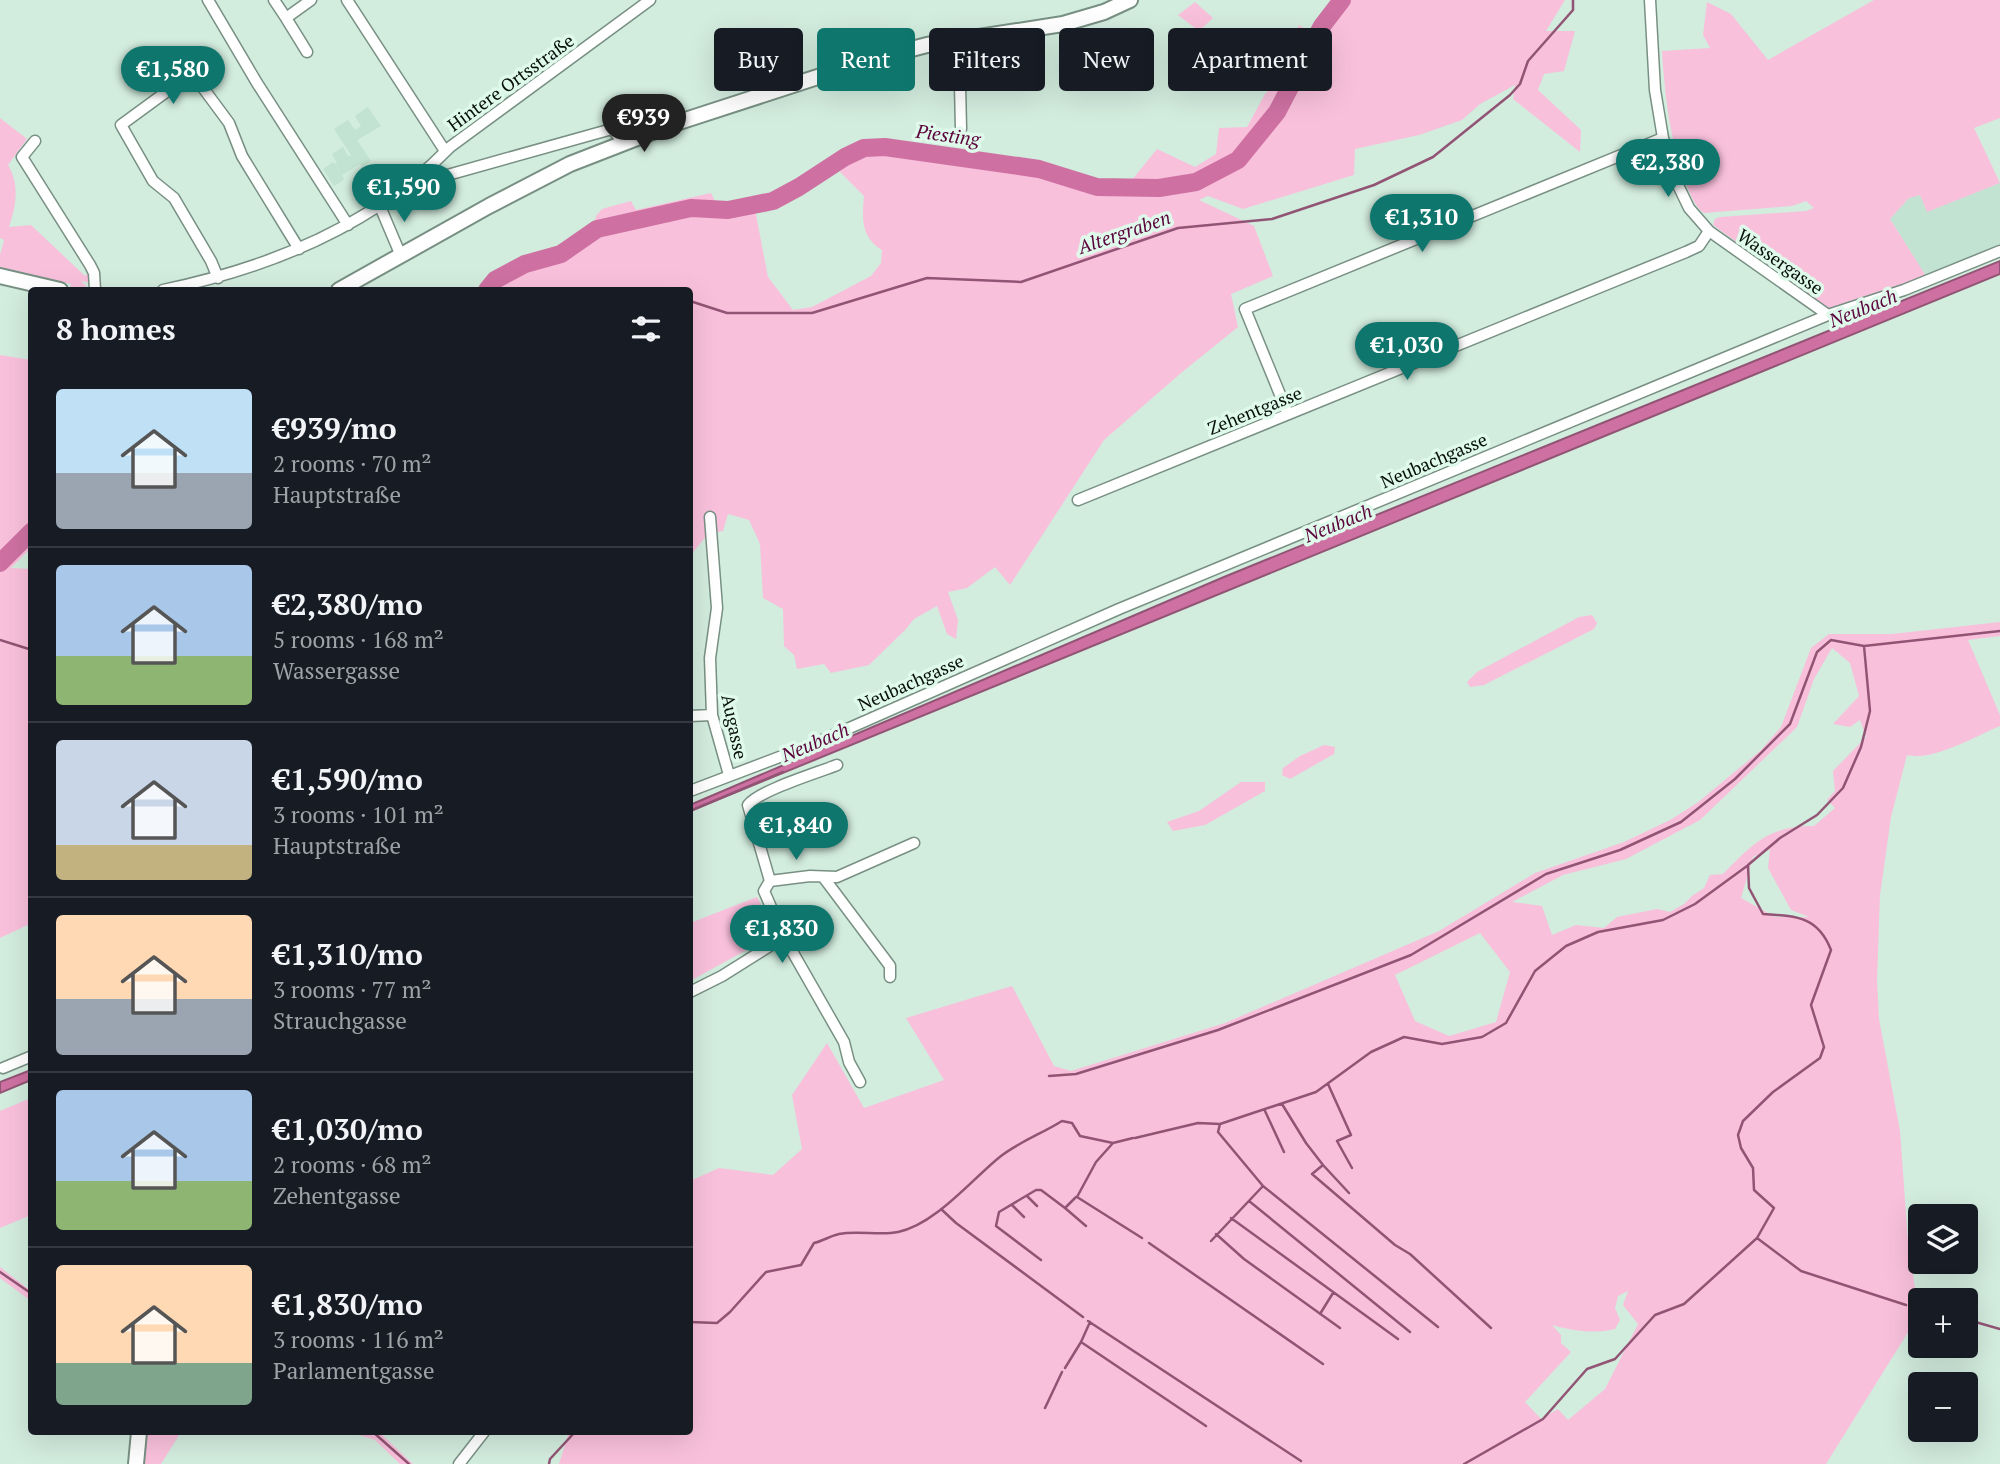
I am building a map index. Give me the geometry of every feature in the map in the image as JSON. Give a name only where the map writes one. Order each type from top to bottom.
[{"type":"main road","points":[[1029,28],[1074,21],[1104,12],[1130,0]]},
{"type":"main road","points":[[344,287],[570,164],[793,84],[929,45]]},
{"type":"main road","points":[[0,276],[47,287]]},
{"type":"main road","points":[[136,1464],[139,1435]]},
{"type":"street","points":[[208,0],[257,83],[348,225]]},
{"type":"street","points":[[274,0],[307,52]]},
{"type":"street","points":[[286,18],[311,0]]},
{"type":"street","points":[[347,0],[445,152]]},
{"type":"street","name":"Hintere Ortsstraße","points":[[177,287],[218,278],[299,249],[348,225],[422,176],[445,152],[650,0]]},
{"type":"street","name":"Wassergasse","points":[[1650,0],[1656,90],[1663,138],[1677,183],[1689,208],[1709,232],[1828,315]]},
{"type":"street","points":[[218,278],[174,198],[153,181],[121,125],[192,73],[229,123],[242,156],[299,249]]},
{"type":"street","points":[[960,91],[961,129]]},
{"type":"street","points":[[422,176],[437,178],[612,129],[624,143]]},
{"type":"street","points":[[1288,414],[1245,309],[1663,138]]},
{"type":"street","points":[[35,141],[22,157],[90,265],[94,273],[95,287]]},
{"type":"street","points":[[379,204],[401,256]]},
{"type":"street","name":"Zehentgasse","points":[[1078,500],[1686,252],[1699,246],[1709,232]]},
{"type":"street","name":"Neubachgasse","points":[[693,790],[811,745],[1119,609],[1828,315],[1904,290],[2000,251]]},
{"type":"street","name":"Augasse","points":[[709,517],[717,608],[710,672],[712,715],[729,775]]},
{"type":"street","points":[[693,716],[712,715]]},
{"type":"street","points":[[837,765],[775,790],[748,805],[770,881],[764,891],[784,937],[844,1042],[849,1062],[860,1082]]},
{"type":"street","points":[[770,881],[810,876],[837,877],[914,843]]},
{"type":"street","points":[[824,878],[890,967],[890,977]]},
{"type":"street","points":[[693,990],[722,976],[784,937]]},
{"type":"street","points":[[3,1068],[28,1058]]},
{"type":"street","points":[[459,1464],[482,1435]]},
{"type":"shaded area","points":[[1348,0],[1565,0],[1546,31],[1575,31],[1564,71],[1544,74],[1538,90],[1581,130],[1580,152],[1513,99],[1515,85],[1480,104],[1462,120],[1419,135],[1355,149],[1354,175],[1243,209],[1208,196],[1199,200],[1254,226],[1273,276],[1231,294],[1238,327],[1104,440],[1010,585],[995,567],[967,588],[948,592],[958,620],[956,639],[947,634],[937,606],[914,619],[869,665],[831,673],[824,664],[797,669],[794,655],[784,646],[783,609],[763,598],[760,544],[749,520],[728,514],[723,531],[708,534],[693,552],[693,287],[489,287],[523,268],[559,260],[591,236],[596,216],[602,209],[631,201],[636,210],[711,193],[717,205],[753,199],[768,277],[793,310],[812,307],[871,276],[881,263],[882,250],[870,239],[864,227],[864,196],[840,172],[850,155],[874,152],[959,160],[1127,186],[1157,149],[1195,167],[1216,154],[1219,128],[1247,127],[1268,91],[1332,91],[1332,28],[1318,28],[1323,21],[1328,26]]},
{"type":"shaded area","points":[[1874,0],[2000,0],[2000,118],[1974,128],[2000,183],[1927,212],[1920,195],[1909,198],[1890,219],[1926,276],[1897,289],[1836,308],[1828,308],[1713,225],[1715,219],[1720,217],[1806,211],[1814,208],[1806,201],[1792,206],[1704,213],[1696,204],[1681,169],[1672,136],[1662,51],[1710,48],[1703,35],[1707,2],[1731,14],[1768,60]]},
{"type":"shaded area","points":[[1195,2],[1213,18],[1202,28],[1195,28],[1178,15]]},
{"type":"shaded area","points":[[368,107],[381,126],[357,140],[371,161],[342,175],[344,180],[334,186],[323,169],[333,162],[337,163],[332,154],[343,147],[348,156],[351,155],[334,129],[348,120],[355,130],[361,126],[355,116]]},
{"type":"shaded area","points":[[0,118],[27,139],[8,165],[16,196],[9,227],[31,225],[85,276],[90,271],[92,278],[89,283],[81,281],[87,287],[70,287],[71,284],[0,267],[4,240],[0,238]]},
{"type":"shaded area","points":[[2000,183],[2000,248],[1926,276],[1890,219],[1909,198],[1920,195],[1928,211]]},
{"type":"shaded area","points":[[2000,261],[2000,274],[693,810],[693,804],[1224,577]]},
{"type":"shaded area","points":[[0,355],[28,360],[28,551],[11,568],[28,569],[28,925],[0,938]]},
{"type":"shaded area","points":[[1592,615],[1597,623],[1594,629],[1484,685],[1470,687],[1467,682],[1477,672],[1579,617]]},
{"type":"shaded area","points":[[2000,622],[2000,636],[1968,640],[2000,715],[2000,726],[1941,752],[1907,755],[1891,817],[1880,895],[1877,980],[1879,1019],[1900,1131],[1908,1274],[1913,1274],[1915,1288],[1908,1288],[1908,1332],[1826,1464],[559,1464],[568,1435],[693,1435],[693,1180],[719,1168],[773,1175],[802,1149],[792,1095],[827,1043],[864,1108],[944,1080],[906,1018],[1012,986],[1054,1066],[1071,1071],[1225,1023],[1439,931],[1535,873],[1624,842],[1670,820],[1697,803],[1760,751],[1781,727],[1811,648],[1829,634],[1892,634]],"holes":[[[1832,648],[1850,663],[1859,696],[1833,724],[1850,727],[1860,720],[1866,737],[1833,771],[1835,791],[1827,800],[1835,808],[1814,826],[1785,829],[1762,839],[1723,874],[1710,875],[1704,888],[1670,912],[1657,909],[1617,917],[1604,928],[1576,925],[1552,935],[1542,906],[1512,902],[1563,875],[1626,859],[1700,820],[1797,727],[1814,679]],[[1770,849],[1768,868],[1791,910],[1809,917],[1775,917],[1741,898],[1753,857]],[[1480,933],[1510,972],[1496,1022],[1449,1036],[1415,1021],[1395,975]],[[1628,1291],[1623,1305],[1638,1324],[1605,1389],[1568,1420],[1558,1409],[1541,1419],[1525,1402],[1571,1352],[1561,1343],[1561,1335],[1552,1325],[1583,1331],[1615,1329],[1620,1320],[1615,1308],[1618,1296]]]},
{"type":"shaded area","points":[[1324,745],[1335,747],[1334,754],[1290,779],[1282,775],[1283,768],[1300,756]]},
{"type":"shaded area","points":[[1241,782],[1265,782],[1265,791],[1205,825],[1173,831],[1167,822],[1199,811]]},
{"type":"shaded area","points":[[757,897],[772,923],[765,940],[693,979],[693,922]]},
{"type":"shaded area","points":[[28,1071],[28,1081],[0,1093],[0,1082]]},
{"type":"shaded area","points":[[28,1099],[28,1216],[0,1228],[0,1111]]},
{"type":"shaded area","points":[[0,1267],[28,1289],[28,1299],[0,1278]]},
{"type":"shaded area","points":[[145,1435],[179,1435],[161,1464],[141,1464]]},
{"type":"shaded area","points":[[359,1435],[382,1435],[413,1464],[400,1464],[375,1440]]},
{"type":"waterway","name":"Piesting","points":[[489,287],[495,280],[525,264],[561,254],[597,229],[691,208],[728,210],[773,201],[864,148],[885,147],[1039,169],[1097,187],[1159,188],[1196,182],[1238,160],[1277,112],[1322,26],[1342,0]]},
{"type":"waterway","name":"Altergraben","points":[[693,302],[727,313],[812,313],[927,278],[1021,282],[1178,228],[1272,219],[1374,185],[1433,157],[1510,95],[1520,84],[1528,61],[1573,10],[1573,0]]},
{"type":"waterway","name":"Piesting","points":[[0,563],[28,535]]},
{"type":"waterway","points":[[1464,1464],[1543,1419],[1587,1369],[1615,1359],[1655,1315],[1684,1304],[1757,1238],[1774,1208],[1754,1190],[1753,1168],[1741,1148],[1738,1135],[1743,1121],[1773,1092],[1820,1058],[1824,1047],[1811,1005],[1831,950],[1820,930],[1812,924],[1796,917],[1763,914],[1749,888],[1748,865],[1780,838],[1817,815],[1843,788],[1861,747],[1870,711],[1864,646],[2000,631]]},
{"type":"waterway","name":"Altergraben","points":[[0,640],[28,649]]},
{"type":"waterway","points":[[1049,1076],[1076,1074],[1218,1030],[1411,955],[1546,874],[1620,850],[1681,822],[1735,779],[1790,724],[1817,652],[1831,640],[1864,646]]},
{"type":"waterway","name":"Neubach","points":[[693,810],[783,772]]},
{"type":"waterway","points":[[1135,1138],[1198,1123],[1220,1124],[1316,1092],[1371,1052],[1404,1037],[1442,1044],[1482,1037],[1506,1023],[1535,971],[1566,946],[1598,932],[1663,920],[1695,904],[1747,866]]},
{"type":"waterway","points":[[1328,1084],[1351,1135],[1337,1141],[1352,1168]]},
{"type":"waterway","points":[[1282,1104],[1323,1165],[1312,1174],[1395,1245],[1410,1254],[1491,1328]]},
{"type":"waterway","points":[[1265,1111],[1284,1152]]},
{"type":"waterway","points":[[693,1322],[717,1323],[766,1272],[801,1265],[814,1243],[846,1233],[898,1232],[912,1228],[953,1200],[1015,1146],[1062,1121],[1072,1123],[1080,1136],[1113,1143],[1133,1138]]},
{"type":"waterway","points":[[1211,1241],[1263,1186],[1218,1132],[1220,1124]]},
{"type":"waterway","points":[[1113,1143],[1096,1162],[1077,1197],[1142,1238]]},
{"type":"waterway","points":[[1323,1165],[1349,1193]]},
{"type":"waterway","points":[[1263,1186],[1438,1327]]},
{"type":"waterway","points":[[1041,1260],[996,1226],[999,1212],[1036,1190],[1041,1190],[1065,1208]]},
{"type":"waterway","points":[[1027,1196],[1037,1206]]},
{"type":"waterway","points":[[1076,1197],[1065,1208],[1086,1226]]},
{"type":"waterway","points":[[1249,1201],[1410,1332]]},
{"type":"waterway","points":[[1012,1205],[1024,1217]]},
{"type":"waterway","points":[[941,1209],[1083,1317]]},
{"type":"waterway","points":[[1231,1218],[1398,1339]]},
{"type":"waterway","points":[[1216,1234],[1244,1259],[1340,1328]]},
{"type":"waterway","points":[[1757,1238],[1801,1271],[1906,1305]]},
{"type":"waterway","points":[[1149,1243],[1323,1364]]},
{"type":"waterway","points":[[0,1272],[28,1291]]},
{"type":"waterway","points":[[1320,1314],[1333,1293]]},
{"type":"waterway","points":[[1088,1321],[1301,1461]]},
{"type":"waterway","points":[[1065,1368],[1090,1322]]},
{"type":"waterway","points":[[1978,1323],[2000,1329]]},
{"type":"waterway","points":[[1081,1342],[1206,1426]]},
{"type":"waterway","points":[[1045,1408],[1062,1372]]},
{"type":"waterway","points":[[376,1435],[409,1464]]},
{"type":"waterway","points":[[549,1464],[550,1459],[572,1435]]}]
